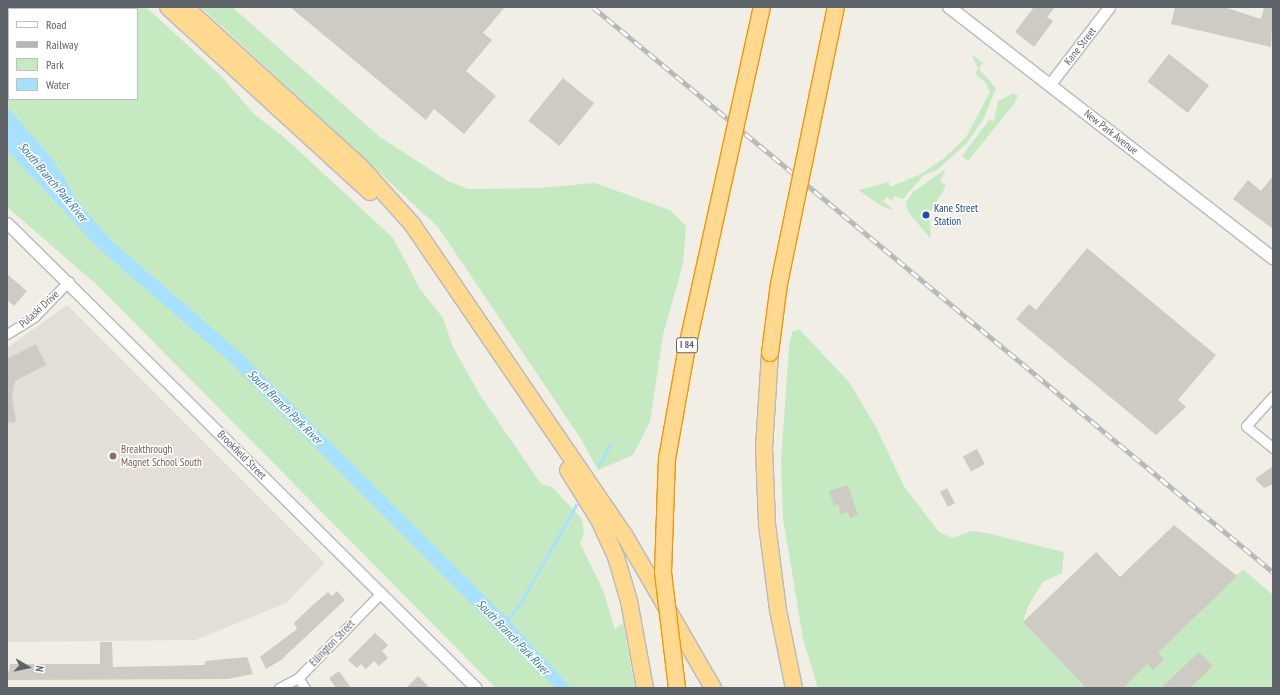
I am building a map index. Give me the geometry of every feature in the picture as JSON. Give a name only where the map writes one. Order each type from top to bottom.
[{"type":"highway","points":[[168,7],[358,180],[413,243],[602,526],[626,589],[645,688]]},
{"type":"highway","points":[[185,7],[360,166],[412,224],[610,513],[713,688]]},
{"type":"highway","name":"I 84","points":[[677,688],[663,572],[667,459],[683,368],[762,7]]},
{"type":"highway","points":[[794,688],[776,599],[767,524],[764,448],[770,353],[780,284],[836,7]]},
{"type":"main road","name":"New Park Avenue","points":[[949,7],[1273,258]]},
{"type":"street","name":"Kane Street","points":[[1050,84],[1109,7]]},
{"type":"street","name":"Brookfield Street","points":[[7,223],[70,281],[476,688]]},
{"type":"street","name":"Pulaski Drive","points":[[7,334],[34,317],[70,281]]},
{"type":"street","points":[[1273,396],[1246,426],[1273,448]]},
{"type":"street","name":"Ellington Street","points":[[279,688],[298,678],[381,593]]},
{"type":"street","points":[[298,678],[305,688]]},
{"type":"shaded area","name":"Breakthrough Magnet School South","points":[[67,305],[325,563],[286,603],[196,640],[7,642],[7,348]]},
{"type":"green space","points":[[7,7],[146,7],[219,74],[255,115],[284,137],[393,238],[420,289],[443,318],[453,347],[480,395],[541,484],[552,487],[582,519],[584,533],[580,543],[603,590],[615,629],[623,623],[635,688],[496,688],[97,285],[7,207]]},
{"type":"green space","points":[[201,7],[232,7],[380,137],[448,181],[468,189],[538,188],[595,183],[670,210],[686,226],[683,264],[663,335],[650,422],[633,455],[598,470],[581,439],[438,227]]},
{"type":"green space","points":[[971,54],[983,63],[979,69],[996,88],[984,118],[967,143],[937,170],[923,176],[903,199],[894,196],[892,201],[887,197],[883,201],[894,210],[883,207],[858,190],[889,182],[890,187],[919,175],[943,159],[966,137],[990,92],[985,82],[975,74],[978,68]]},
{"type":"green space","points":[[1012,94],[1018,95],[1014,104],[968,161],[962,156],[989,120],[994,121],[998,101]]},
{"type":"green space","points":[[946,169],[940,181],[946,186],[929,214],[931,239],[908,212],[906,203],[913,192]]},
{"type":"green space","points":[[799,329],[849,382],[876,427],[904,486],[939,532],[952,538],[972,531],[987,533],[1064,552],[1062,573],[1043,582],[1028,606],[1023,622],[1086,688],[818,688],[803,639],[783,518],[781,460],[789,347],[792,332]]},
{"type":"green space","points":[[1243,569],[1273,595],[1273,688],[1122,688]]},
{"type":"water","name":"South Branch Park River","points":[[7,107],[54,161],[80,205],[112,241],[243,355],[505,616],[571,688],[555,688],[228,360],[99,249],[7,150]]},
{"type":"building","points":[[290,7],[505,7],[483,33],[492,40],[466,71],[496,96],[464,134],[434,109],[426,120]]},
{"type":"building","points":[[1034,7],[1055,7],[1047,17],[1053,21],[1034,47],[1015,32]]},
{"type":"building","points":[[1175,7],[1224,7],[1261,19],[1264,7],[1273,7],[1271,47],[1171,24]]},
{"type":"building","points":[[1169,54],[1209,85],[1188,113],[1147,82]]},
{"type":"building","points":[[563,78],[594,103],[559,146],[528,121]]},
{"type":"building","points":[[1273,176],[1273,229],[1233,199],[1248,180],[1261,191]]},
{"type":"building","points":[[1087,248],[1216,355],[1178,400],[1186,407],[1156,435],[1016,319],[1029,304],[1036,310]]},
{"type":"building","points":[[7,274],[27,291],[14,306],[7,300]]},
{"type":"building","points":[[36,344],[46,365],[15,381],[12,397],[16,422],[7,423],[7,359]]},
{"type":"building","points":[[977,449],[985,464],[971,472],[963,457]]},
{"type":"building","points":[[1273,466],[1273,484],[1264,488],[1255,479]]},
{"type":"building","points":[[848,485],[858,515],[850,518],[848,512],[841,515],[838,504],[834,506],[829,491]]},
{"type":"building","points":[[947,488],[955,503],[948,507],[940,492]]},
{"type":"building","points":[[1174,525],[1237,576],[1158,653],[1164,659],[1153,670],[1147,664],[1123,688],[1086,688],[1023,622],[1096,552],[1120,577]]},
{"type":"building","points":[[337,591],[345,600],[281,660],[266,669],[260,657],[297,629],[294,623],[328,592],[332,596]]},
{"type":"building","points":[[375,633],[388,645],[382,651],[388,658],[379,666],[374,661],[366,669],[361,664],[357,668],[348,660]]},
{"type":"building","points":[[100,642],[112,642],[113,667],[205,665],[205,661],[247,657],[253,674],[228,679],[7,680],[10,664],[100,664]]},
{"type":"building","points":[[1199,652],[1213,666],[1190,688],[1161,688]]},
{"type":"building","points":[[339,671],[351,688],[336,688],[329,678]]},
{"type":"building","points":[[418,676],[430,688],[406,688]]},
{"type":"waterway","points":[[599,465],[610,444]]},
{"type":"waterway","name":"South Branch Park River","points":[[506,621],[519,605],[576,505]]},
{"type":"railway","points":[[593,7],[1273,572]]},
{"type":"place","name":"Kane Street Station","points":[[926,215]]},
{"type":"place","name":"Breakthrough Magnet School South","points":[[113,456]]}]
